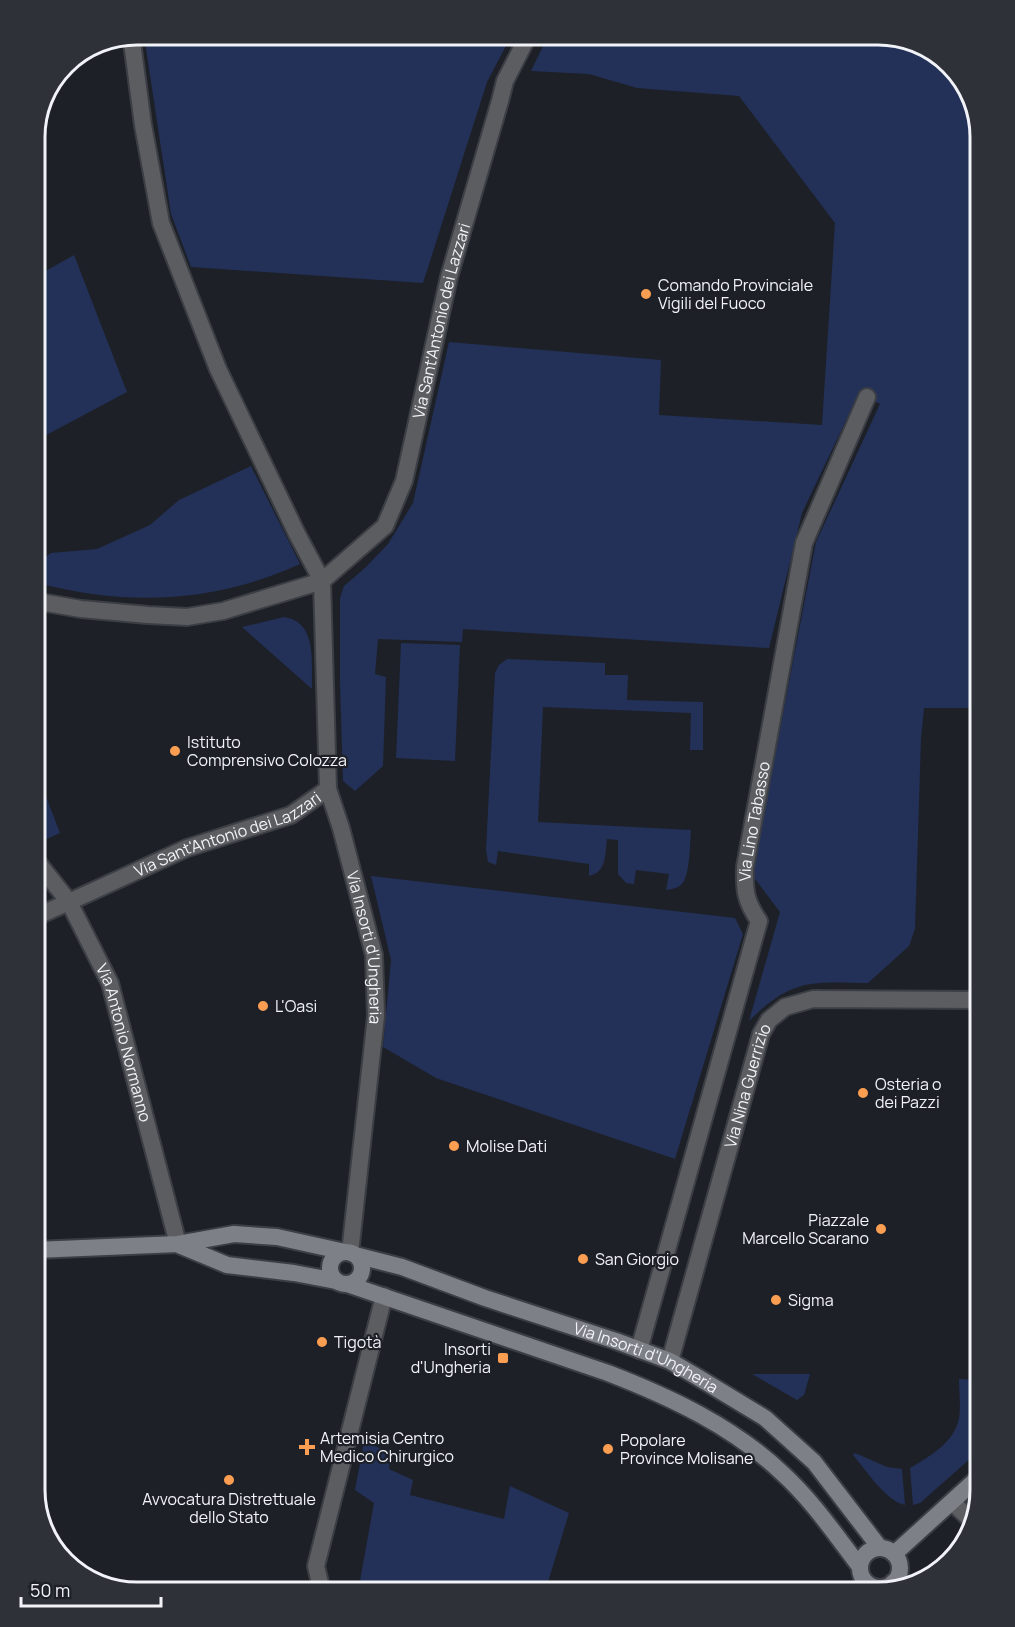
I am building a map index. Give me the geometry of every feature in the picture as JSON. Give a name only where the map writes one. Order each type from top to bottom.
[{"type":"main road","name":"Via Insorti d'Ungheria","points":[[45,1250],[178,1244],[234,1234],[278,1237],[402,1267],[670,1361],[765,1418],[788,1438],[814,1462],[887,1551]]},
{"type":"main road","name":"Via Insorti d'Ungheria","points":[[178,1244],[227,1264],[294,1273],[342,1283],[384,1296],[608,1373],[688,1408],[746,1444],[782,1472],[826,1520],[860,1580]]},
{"type":"main road","points":[[350,1253],[362,1264],[362,1270],[357,1280],[342,1283],[331,1274],[330,1264],[336,1256],[350,1253]]},
{"type":"main road","points":[[860,1580],[861,1561],[867,1552],[887,1551],[970,1486]]},
{"type":"main road","points":[[887,1551],[899,1568],[896,1580]]},
{"type":"street","name":"Via Sant'Antonio dei Lazzari","points":[[45,912],[187,848],[291,815],[328,789],[322,581],[218,369],[161,223],[143,125],[132,45]]},
{"type":"street","name":"Via Sant'Antonio dei Lazzari","points":[[45,603],[81,609],[148,615],[187,616],[223,611],[322,581],[385,526],[404,481],[449,277],[505,81],[523,45]]},
{"type":"street","name":"Via Lino Tabasso","points":[[639,1350],[759,921],[750,909],[744,889],[745,867],[804,543],[867,398]]},
{"type":"street","name":"Via Insorti d'Ungheria","points":[[328,789],[341,828],[374,955],[376,1016],[350,1253]]},
{"type":"street","name":"Via Antonio Normanno","points":[[45,872],[69,902],[110,983],[178,1244]]},
{"type":"street","name":"Via Nina Guerrizio","points":[[670,1361],[761,1034],[770,1020],[785,1007],[813,999],[970,1000]]},
{"type":"street","points":[[320,1582],[316,1566],[384,1296]]},
{"type":"street","points":[[952,1502],[966,1515]]},
{"type":"shaded area","points":[[145,45],[506,45],[487,82],[423,283],[191,267],[171,214]]},
{"type":"shaded area","points":[[544,45],[884,45],[907,50],[938,68],[954,86],[968,119],[970,138],[970,708],[924,708],[915,929],[909,946],[868,983],[831,982],[803,986],[778,997],[749,1021],[780,912],[752,875],[816,542],[880,404],[859,393],[802,513],[769,648],[463,629],[462,642],[378,639],[375,674],[386,677],[383,766],[355,791],[343,781],[340,598],[344,586],[388,544],[413,503],[449,342],[661,360],[659,415],[822,425],[835,223],[739,96],[637,88],[589,74],[531,71]]},
{"type":"shaded area","points":[[74,255],[127,392],[45,436],[45,271]]},
{"type":"shaded area","points":[[251,466],[300,564],[235,587],[169,597],[136,598],[102,595],[45,584],[45,557],[51,553],[97,549],[150,525],[179,500]]},
{"type":"shaded area","points":[[284,617],[295,620],[308,635],[312,656],[312,689],[242,627]]},
{"type":"shaded area","points":[[401,643],[460,645],[455,761],[396,758]]},
{"type":"shaded area","points":[[507,659],[605,663],[605,675],[628,675],[627,700],[703,702],[703,750],[690,750],[691,713],[543,707],[538,822],[691,830],[687,870],[684,881],[680,885],[666,890],[669,874],[636,870],[634,884],[626,883],[618,874],[618,840],[607,839],[602,866],[599,871],[589,876],[589,864],[498,851],[496,865],[488,862],[486,850],[495,673],[499,665]]},
{"type":"shaded area","points":[[45,794],[60,833],[45,840]]},
{"type":"shaded area","points":[[371,876],[735,918],[743,934],[675,1159],[436,1078],[383,1047],[391,960]]},
{"type":"shaded area","points":[[752,1374],[810,1374],[804,1395],[797,1400]]},
{"type":"shaded area","points":[[959,1379],[970,1380],[970,1459],[920,1503],[913,1505],[910,1468],[947,1441],[957,1427],[960,1404]]},
{"type":"shaded area","points":[[364,1442],[390,1452],[389,1469],[413,1480],[410,1495],[504,1519],[510,1486],[569,1513],[548,1582],[360,1582],[374,1503],[355,1490]]},
{"type":"shaded area","points":[[855,1453],[887,1467],[902,1469],[905,1505],[898,1503],[884,1492],[853,1455]]},
{"type":"place","name":"Comando Provinciale Vigili del Fuoco","points":[[646,294]]},
{"type":"place","name":"Istituto Comprensivo Colozza","points":[[175,751]]},
{"type":"place","name":"L'Oasi","points":[[263,1006]]},
{"type":"place","name":"Osteria o dei Pazzi","points":[[863,1093]]},
{"type":"place","name":"Molise Dati","points":[[454,1146]]},
{"type":"place","name":"Piazzale Marcello Scarano","points":[[881,1229]]},
{"type":"place","name":"San Giorgio","points":[[583,1259]]},
{"type":"place","name":"Sigma","points":[[776,1300]]},
{"type":"place","name":"Tigotà","points":[[322,1342]]},
{"type":"place","name":"Insorti d'Ungheria","points":[[503,1358]]},
{"type":"place","name":"Artemisia Centro Medico Chirurgico","points":[[307,1447]]},
{"type":"place","name":"Popolare Province Molisane","points":[[608,1449]]},
{"type":"place","name":"Avvocatura Distrettuale dello Stato","points":[[229,1480]]}]
